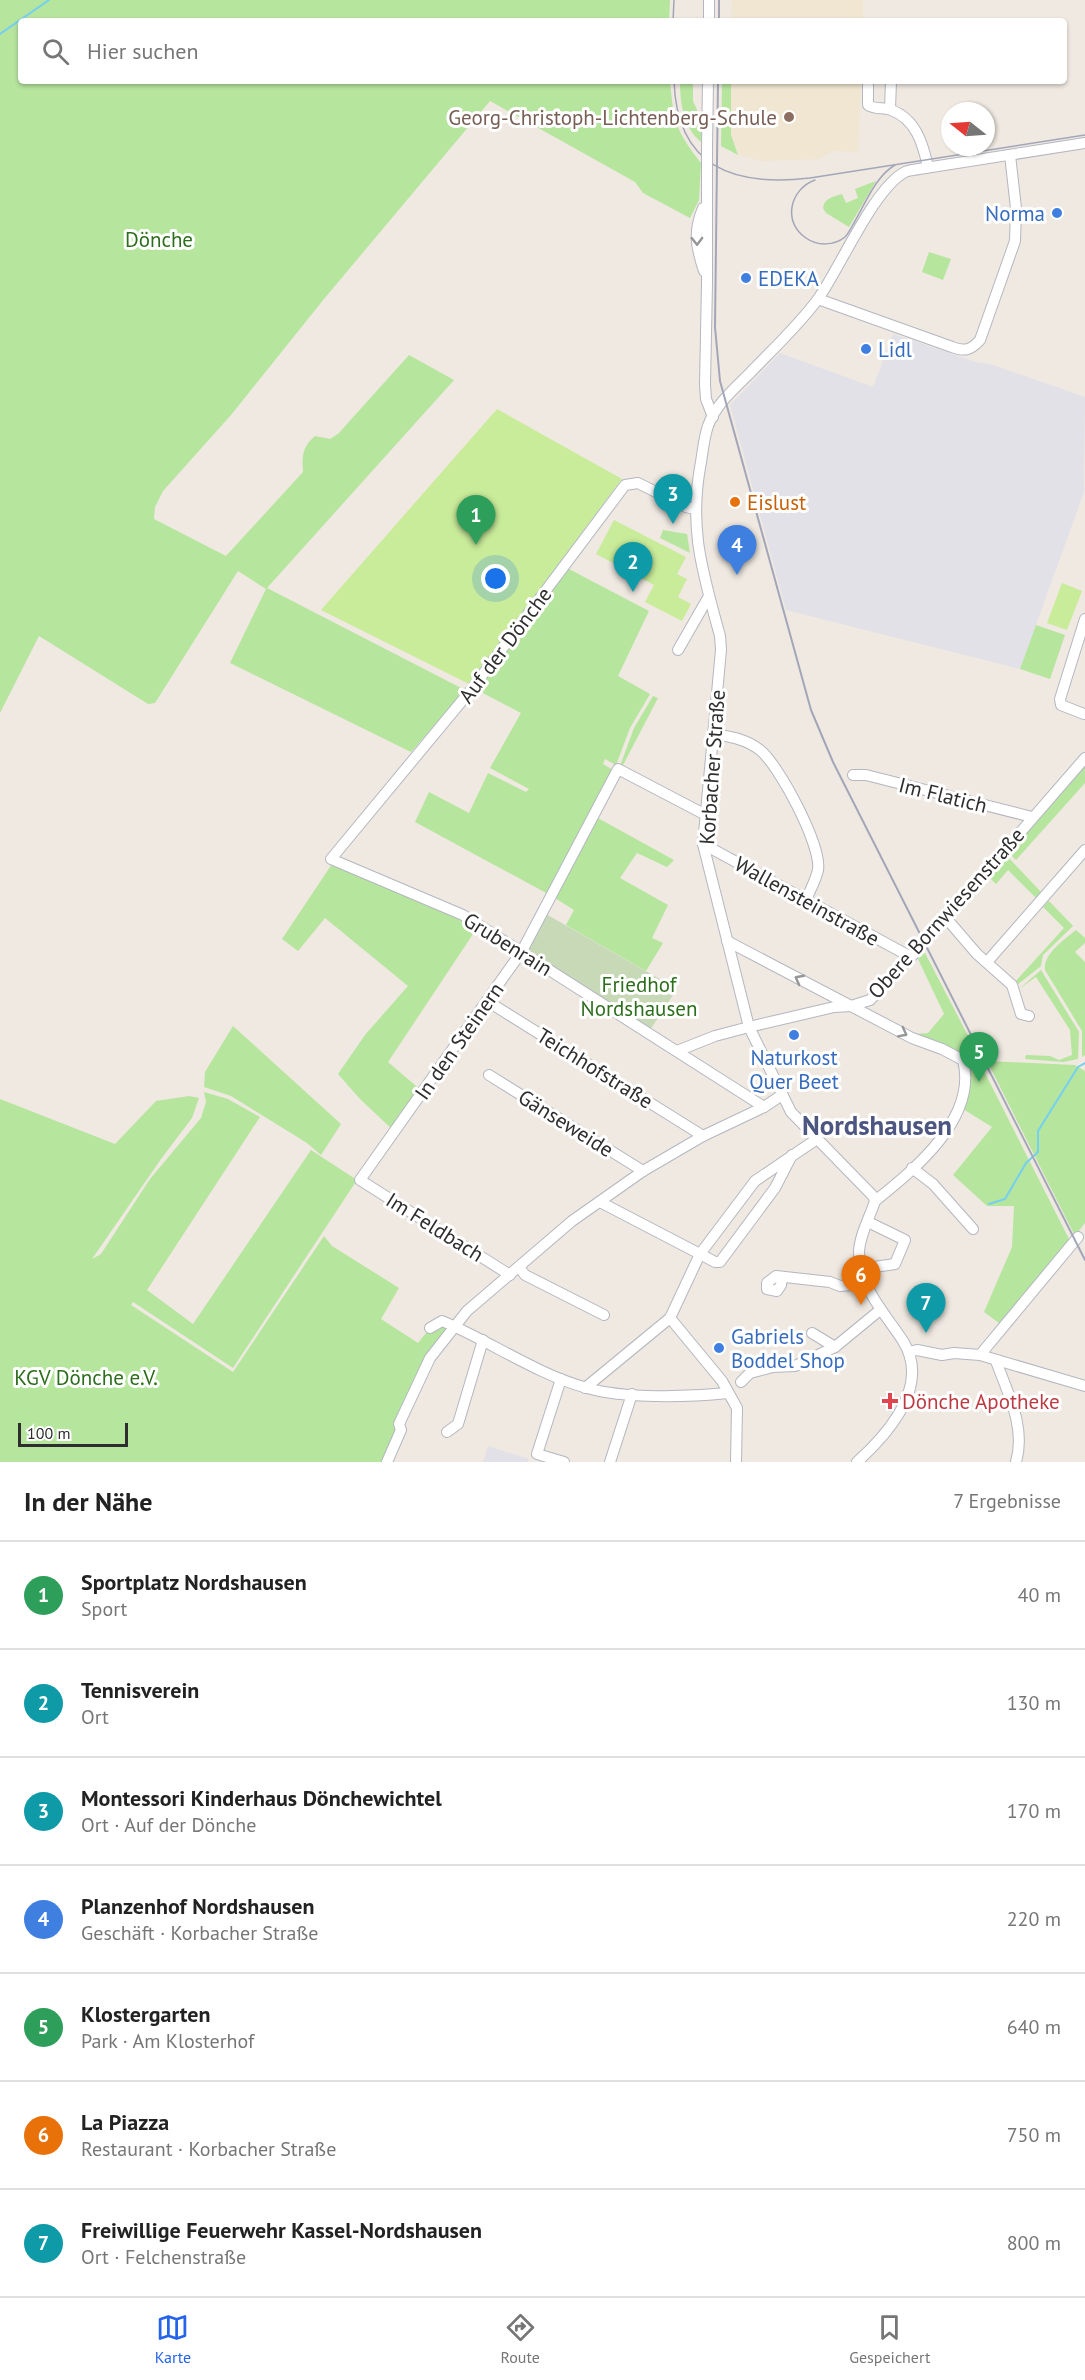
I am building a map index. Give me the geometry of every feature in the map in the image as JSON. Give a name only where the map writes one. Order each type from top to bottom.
[{"type":"street","points":[[709,0],[709,18]]},
{"type":"street","points":[[708,84],[706,200],[699,218],[696,248],[707,283],[705,385],[706,399],[713,417]]},
{"type":"street","points":[[868,84],[868,105],[890,110],[907,121],[923,142],[928,167]]},
{"type":"street","points":[[890,110],[891,84]]},
{"type":"street","name":"Korbacher Straße","points":[[875,1201],[873,1196],[791,1112],[749,1027],[703,844],[721,650],[720,636],[697,549],[695,509],[707,427],[732,391],[818,299],[883,193],[896,178],[907,171],[928,167],[1085,143]]},
{"type":"street","points":[[818,299],[952,347],[965,351],[972,348],[980,340],[1015,241],[1016,208],[1010,155]]},
{"type":"street","name":"Auf der Dönche","points":[[331,860],[471,690],[625,486],[639,483],[686,507],[695,509]]},
{"type":"street","points":[[678,650],[709,596]]},
{"type":"street","points":[[1084,714],[1061,705],[1060,699],[1082,641],[1085,619]]},
{"type":"street","points":[[712,734],[748,742],[762,751],[781,777],[815,846],[819,868],[806,900]]},
{"type":"street","name":"Obere Bornwiesenstraße","points":[[677,1051],[715,1036],[749,1027],[870,1000],[946,918],[1085,758]]},
{"type":"street","name":"In den Steinern","points":[[360,1180],[522,951],[618,769],[704,814]]},
{"type":"street","name":"Im Flatich","points":[[853,775],[866,775],[1032,817]]},
{"type":"street","name":"Wallensteinstraße","points":[[703,844],[911,957]]},
{"type":"street","points":[[987,962],[1085,850]]},
{"type":"street","name":"Grubenrain","points":[[331,860],[463,915],[764,1107]]},
{"type":"street","points":[[946,918],[977,954],[1012,985],[1021,1014],[1029,1016]]},
{"type":"street","points":[[728,941],[912,1038],[963,1060],[966,1071],[958,1111],[935,1147],[875,1201],[859,1251],[863,1274],[880,1310],[909,1352],[914,1375],[907,1400],[894,1420],[857,1462]]},
{"type":"street","name":"Teichhofstraße","points":[[487,1002],[703,1136]]},
{"type":"street","name":"Gänseweide","points":[[489,1075],[643,1170]]},
{"type":"street","name":"Gänseweide","points":[[387,1462],[401,1430],[399,1424],[430,1358],[454,1326],[572,1221],[643,1170],[703,1136],[764,1107],[782,1095]]},
{"type":"street","points":[[585,1388],[670,1318],[700,1254],[754,1181],[817,1139]]},
{"type":"street","points":[[600,1202],[720,1262],[775,1188],[792,1154]]},
{"type":"street","points":[[912,1168],[933,1184],[973,1229]]},
{"type":"street","name":"Im Feldbach","points":[[360,1180],[510,1275]]},
{"type":"street","points":[[782,1277],[830,1282],[840,1286],[851,1285],[863,1274],[895,1264],[905,1239],[868,1222]]},
{"type":"street","points":[[980,1355],[1078,1237]]},
{"type":"street","points":[[519,1267],[525,1275],[604,1315]]},
{"type":"street","points":[[741,1382],[750,1373],[773,1367],[795,1366],[835,1347],[880,1310]]},
{"type":"street","points":[[670,1318],[722,1382],[737,1408],[736,1462]]},
{"type":"street","points":[[430,1328],[442,1321],[561,1379],[585,1388],[632,1394],[692,1397],[728,1393]]},
{"type":"street","points":[[813,1333],[835,1347]]},
{"type":"street","points":[[447,1432],[458,1424],[483,1340]]},
{"type":"street","points":[[909,1352],[917,1350],[942,1355],[954,1353],[980,1355],[1085,1386]]},
{"type":"street","points":[[996,1361],[1019,1424],[1020,1446],[1016,1462]]},
{"type":"street","points":[[561,1379],[537,1454],[564,1462]]},
{"type":"street","points":[[610,1462],[632,1394]]},
{"type":"shaded area","points":[[732,0],[863,0],[863,18],[731,18]]},
{"type":"shaded area","name":"Georg-Christoph-Lichtenberg-Schule","points":[[731,84],[861,84],[858,152],[834,151],[819,159],[761,161],[738,155],[731,135]]},
{"type":"shaded area","points":[[893,334],[1085,397],[1084,492],[1020,669],[786,610],[730,405],[780,353],[873,387]]},
{"type":"shaded area","points":[[488,1446],[529,1459],[528,1462],[483,1462]]},
{"type":"green space","name":"Dönche","points":[[0,0],[670,0],[669,18],[18,18],[18,84],[670,84],[677,125],[701,163],[699,200],[690,218],[643,193],[635,182],[490,101],[324,299],[231,415],[163,491],[155,507],[154,519],[226,556],[303,472],[304,452],[311,440],[315,436],[330,439],[338,434],[409,355],[454,380],[267,588],[465,690],[411,752],[230,663],[266,589],[238,571],[155,703],[148,704],[39,636],[0,713]]},
{"type":"green space","points":[[680,84],[693,84],[693,101],[702,121],[701,142],[686,122]]},
{"type":"green space","points":[[722,84],[731,84],[731,135],[738,155],[721,146]]},
{"type":"green space","points":[[876,181],[849,227],[826,213],[823,208],[827,200],[842,194],[846,203],[858,198],[855,189]]},
{"type":"green space","points":[[929,252],[951,259],[943,280],[922,272]]},
{"type":"green space","points":[[497,409],[622,479],[469,684],[321,610]]},
{"type":"green space","points":[[614,520],[686,557],[677,574],[687,579],[678,597],[691,604],[682,621],[645,602],[654,585],[643,579],[652,561],[640,555],[632,573],[596,554]]},
{"type":"green space","points":[[663,530],[687,534],[690,553],[660,538]]},
{"type":"green space","points":[[569,569],[649,611],[618,676],[650,694],[630,728],[616,765],[605,759],[603,764],[613,770],[548,894],[415,822],[429,792],[469,813],[488,773],[526,792],[529,789],[490,768],[521,713],[477,690]]},
{"type":"green space","points":[[1062,583],[1082,591],[1067,630],[1047,623]]},
{"type":"green space","points":[[1036,625],[1065,635],[1050,679],[1020,669]]},
{"type":"green space","points":[[653,696],[658,698],[622,767],[620,766],[634,728]]},
{"type":"green space","points":[[1085,767],[1085,783],[1016,860],[1009,853]]},
{"type":"green space","points":[[596,817],[674,860],[667,867],[637,853],[620,878],[668,905],[652,938],[663,943],[646,971],[566,925],[574,910],[555,898]]},
{"type":"green space","points":[[1007,856],[1042,893],[1037,899],[1008,870],[996,884],[990,878],[978,888]]},
{"type":"green space","points":[[332,864],[479,925],[388,1062],[423,1092],[395,1132],[360,1099],[338,1074],[365,1035],[408,986],[325,918],[298,951],[282,939]]},
{"type":"green space","points":[[1049,901],[1073,926],[1043,955],[1041,966],[1017,985],[1014,983],[1064,928],[1043,907]]},
{"type":"green space","name":"Friedhof Nordshausen","points":[[546,914],[677,989],[648,1033],[522,951]]},
{"type":"green space","points":[[1076,930],[1085,938],[1085,943],[1075,952],[1085,962],[1085,1055],[1082,1057],[1082,1031],[1045,970],[1047,958]]},
{"type":"green space","points":[[924,951],[978,1055],[962,1053],[915,1034],[928,1033],[944,1014],[918,959]]},
{"type":"green space","points":[[1041,970],[1079,1032],[1078,1059],[1063,1062],[1025,1059],[1026,1055],[1050,1056],[1059,1060],[1072,1055],[1070,1030],[1036,977],[1019,989]]},
{"type":"green space","points":[[233,1026],[341,1124],[321,1155],[307,1143],[231,1096],[204,1087],[205,1072]]},
{"type":"green space","points":[[987,1061],[1075,1065],[1085,1071],[1085,1223],[1075,1236]]},
{"type":"green space","points":[[980,1063],[1070,1241],[999,1323],[984,1312],[1012,1247],[1014,1206],[987,1206],[953,1175],[992,1127],[963,1109],[971,1065]]},
{"type":"green space","name":"KGV Dönche e.V.","points":[[204,1092],[228,1099],[260,1117],[147,1290],[193,1324],[311,1150],[357,1180],[233,1368],[133,1302],[131,1305],[233,1372],[324,1236],[332,1246],[399,1288],[381,1319],[418,1343],[430,1328],[454,1326],[430,1358],[387,1462],[0,1462],[0,1099],[115,1144],[156,1101],[189,1096],[199,1098],[192,1118],[92,1259],[101,1254],[150,1179],[201,1118],[206,1102]]},
{"type":"waterway","points":[[23,18],[49,0]]},
{"type":"waterway","points":[[0,34],[18,22]]},
{"type":"waterway","points":[[989,1204],[1005,1199],[1026,1163],[1038,1152],[1038,1131],[1078,1067],[1085,1063]]},
{"type":"tram line","points":[[673,18],[674,0]]},
{"type":"tram line","points":[[674,84],[678,110],[686,134],[698,152],[714,165],[734,174],[757,179],[810,178],[1085,135]]},
{"type":"tram line","points":[[815,180],[806,184],[795,198],[792,206],[794,223],[798,231],[810,241],[820,244],[831,243],[841,240],[846,235],[877,183],[895,165]]},
{"type":"railway","points":[[719,0],[719,18]]},
{"type":"railway","points":[[718,84],[715,327],[720,381],[811,710],[833,762],[1085,1260]]},
{"type":"place","name":"Georg-Christoph-Lichtenberg-Schule","points":[[789,117]]},
{"type":"place","name":"Norma","points":[[1057,213]]},
{"type":"place","name":"EDEKA","points":[[746,278]]},
{"type":"place","name":"Lidl","points":[[866,349]]},
{"type":"place","name":"Eislust","points":[[735,502]]},
{"type":"place","name":"Montessori Kinderhaus Dönchewichtel","points":[[673,524]]},
{"type":"place","name":"Sportplatz Nordshausen","points":[[476,545]]},
{"type":"place","name":"Planzenhof Nordshausen","points":[[737,575]]},
{"type":"place","name":"Tennisverein","points":[[633,592]]},
{"type":"place","name":"Naturkost Quer Beet","points":[[794,1035]]},
{"type":"place","name":"Klostergarten","points":[[979,1082]]},
{"type":"place","name":"La Piazza","points":[[861,1305]]},
{"type":"place","name":"Freiwillige Feuerwehr Kassel-Nordshausen","points":[[926,1333]]},
{"type":"place","name":"Gabriels Boddel Shop","points":[[719,1348]]},
{"type":"place","name":"Dönche Apotheke","points":[[890,1401]]},
{"type":"district","name":"Nordshausen","points":[[877,1125]]}]
